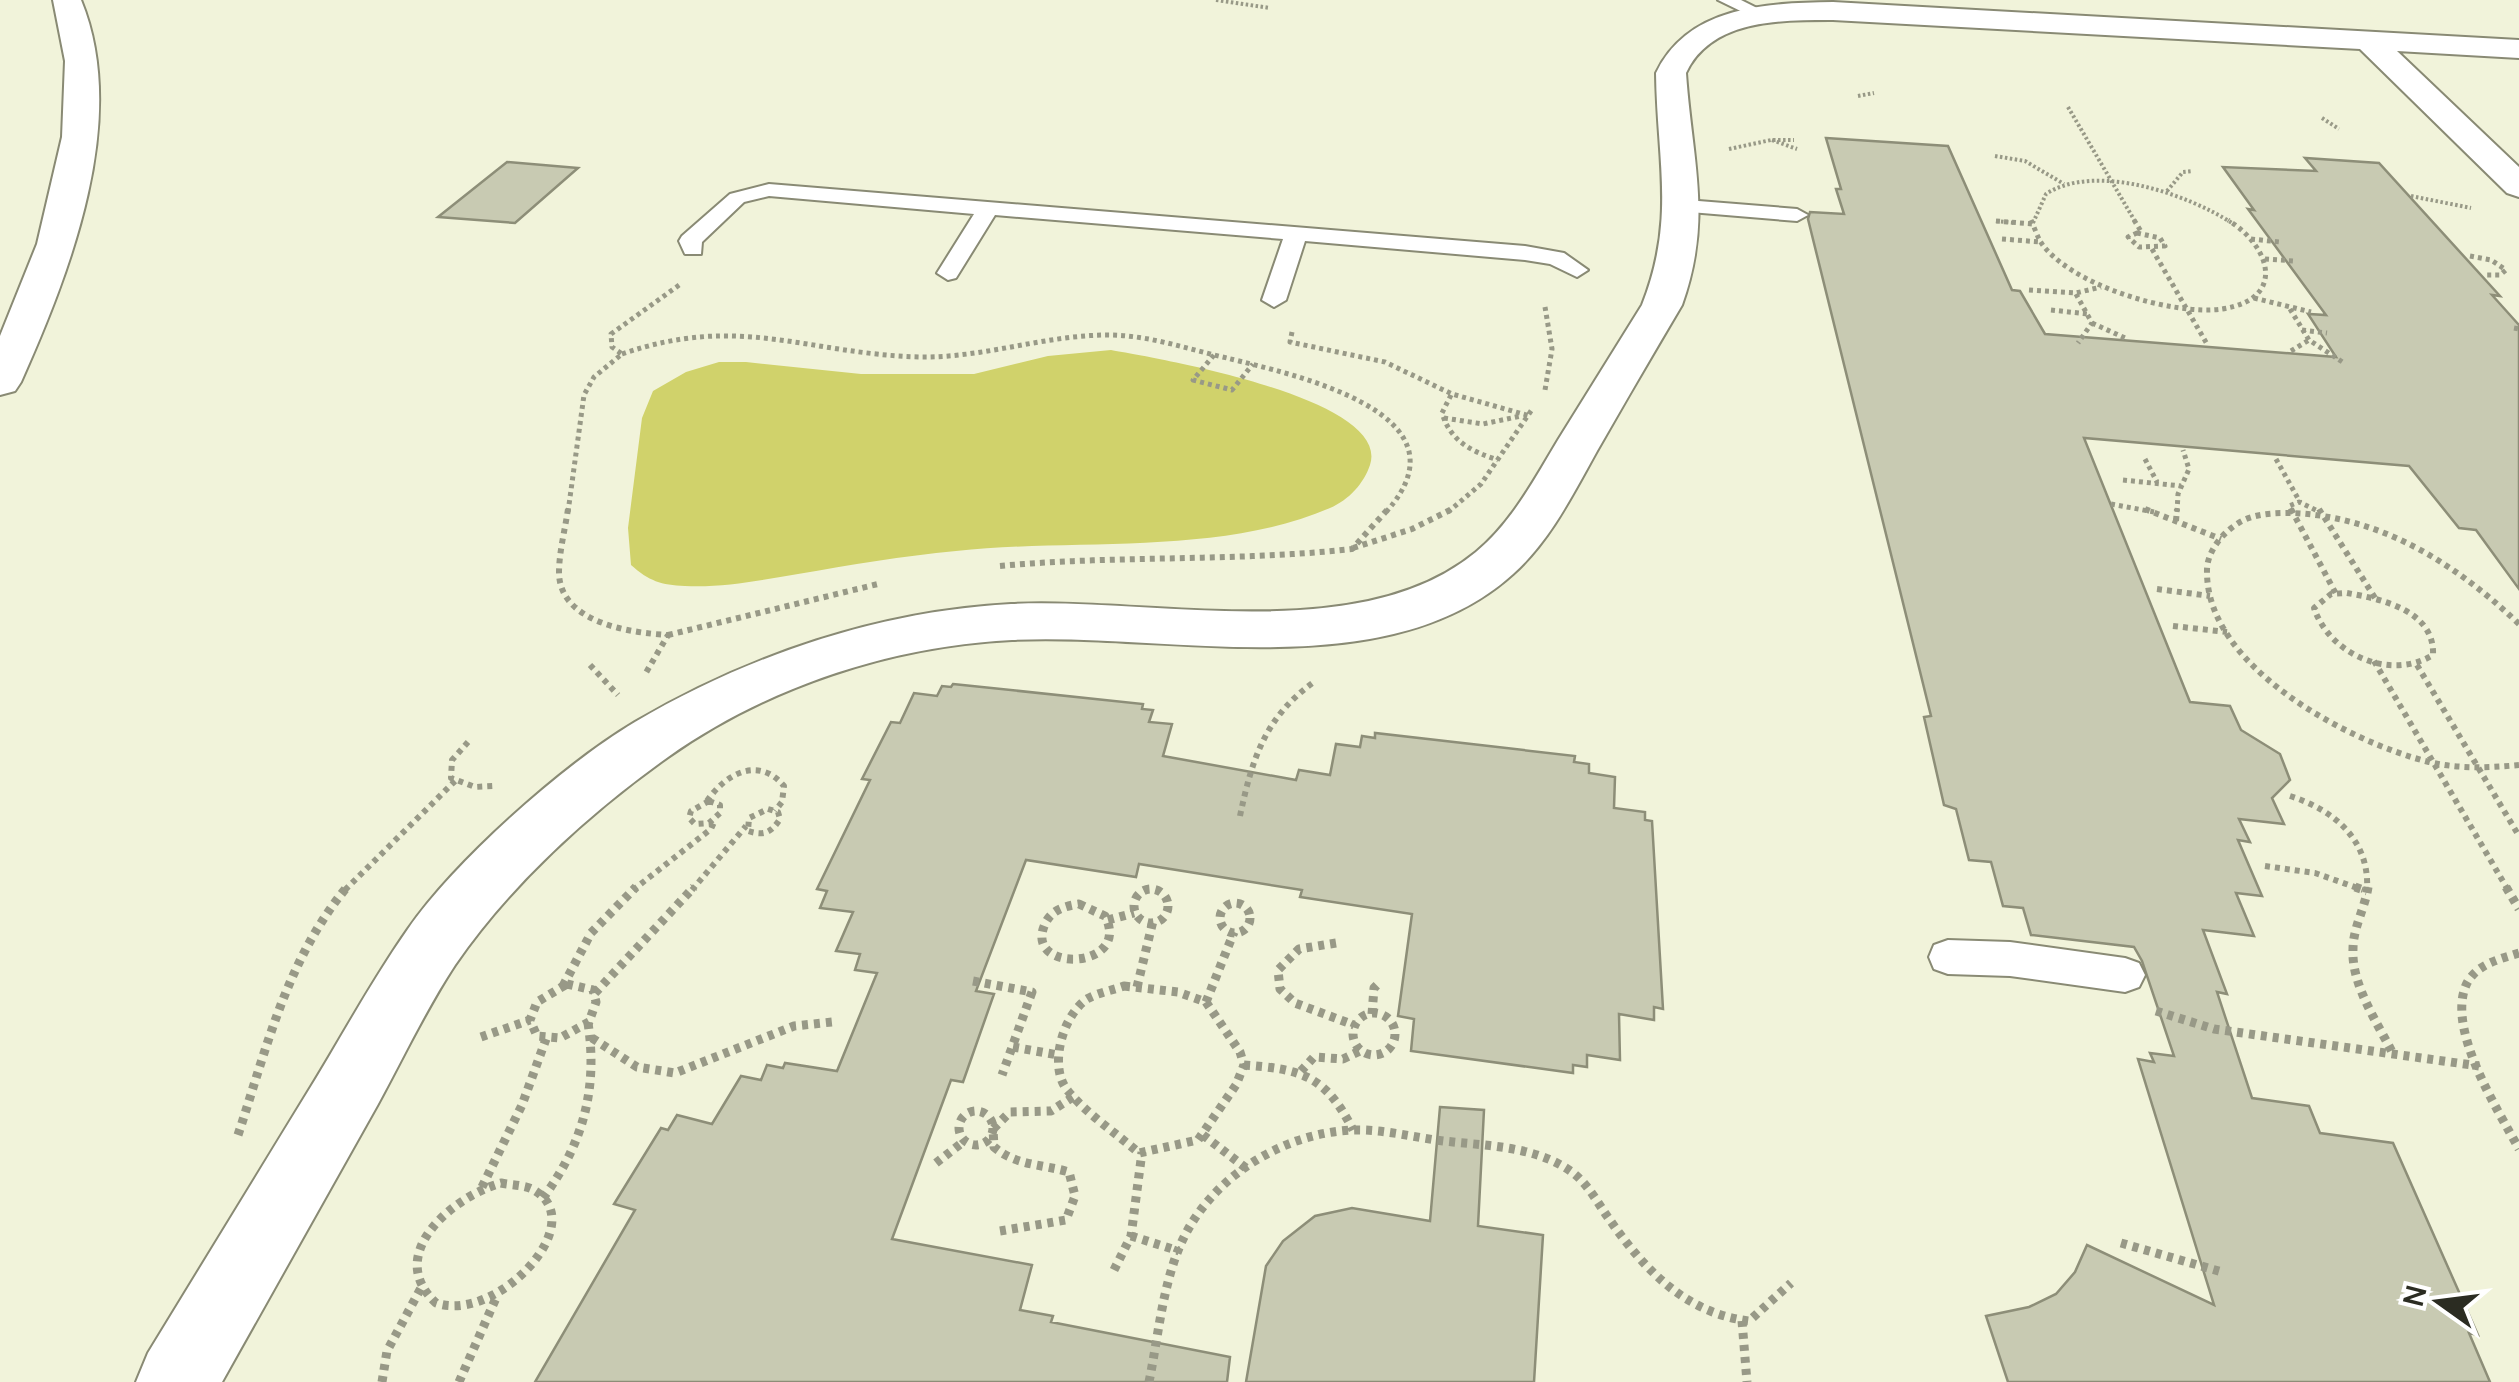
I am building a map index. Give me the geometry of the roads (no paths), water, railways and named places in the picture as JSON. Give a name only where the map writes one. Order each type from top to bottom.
[{"type":"main road","points":[[0,382],[45,284],[74,190],[82,69],[67,0]]},
{"type":"main road","points":[[177,1382],[434,945],[510,857],[596,778],[668,728],[748,686],[833,654],[900,635],[960,625],[1067,620],[1267,630],[1316,628],[1369,621],[1451,592],[1500,559],[1538,514],[1662,306],[1682,255],[1686,206],[1672,93],[1673,65],[1692,40],[1727,24],[1744,7],[2519,48]]},
{"type":"main road","points":[[2368,40],[2519,186]]},
{"type":"main road","points":[[2473,142],[2519,144]]},
{"type":"lane","points":[[692,250],[690,241],[738,198],[754,192],[790,191],[1525,253],[1556,258],[1577,270]]},
{"type":"lane","points":[[1686,206],[1798,215]]},
{"type":"lane","points":[[948,273],[989,207]]},
{"type":"lane","points":[[1274,300],[1296,236]]},
{"type":"lane","points":[[1948,957],[2010,959],[2131,992]]}]
